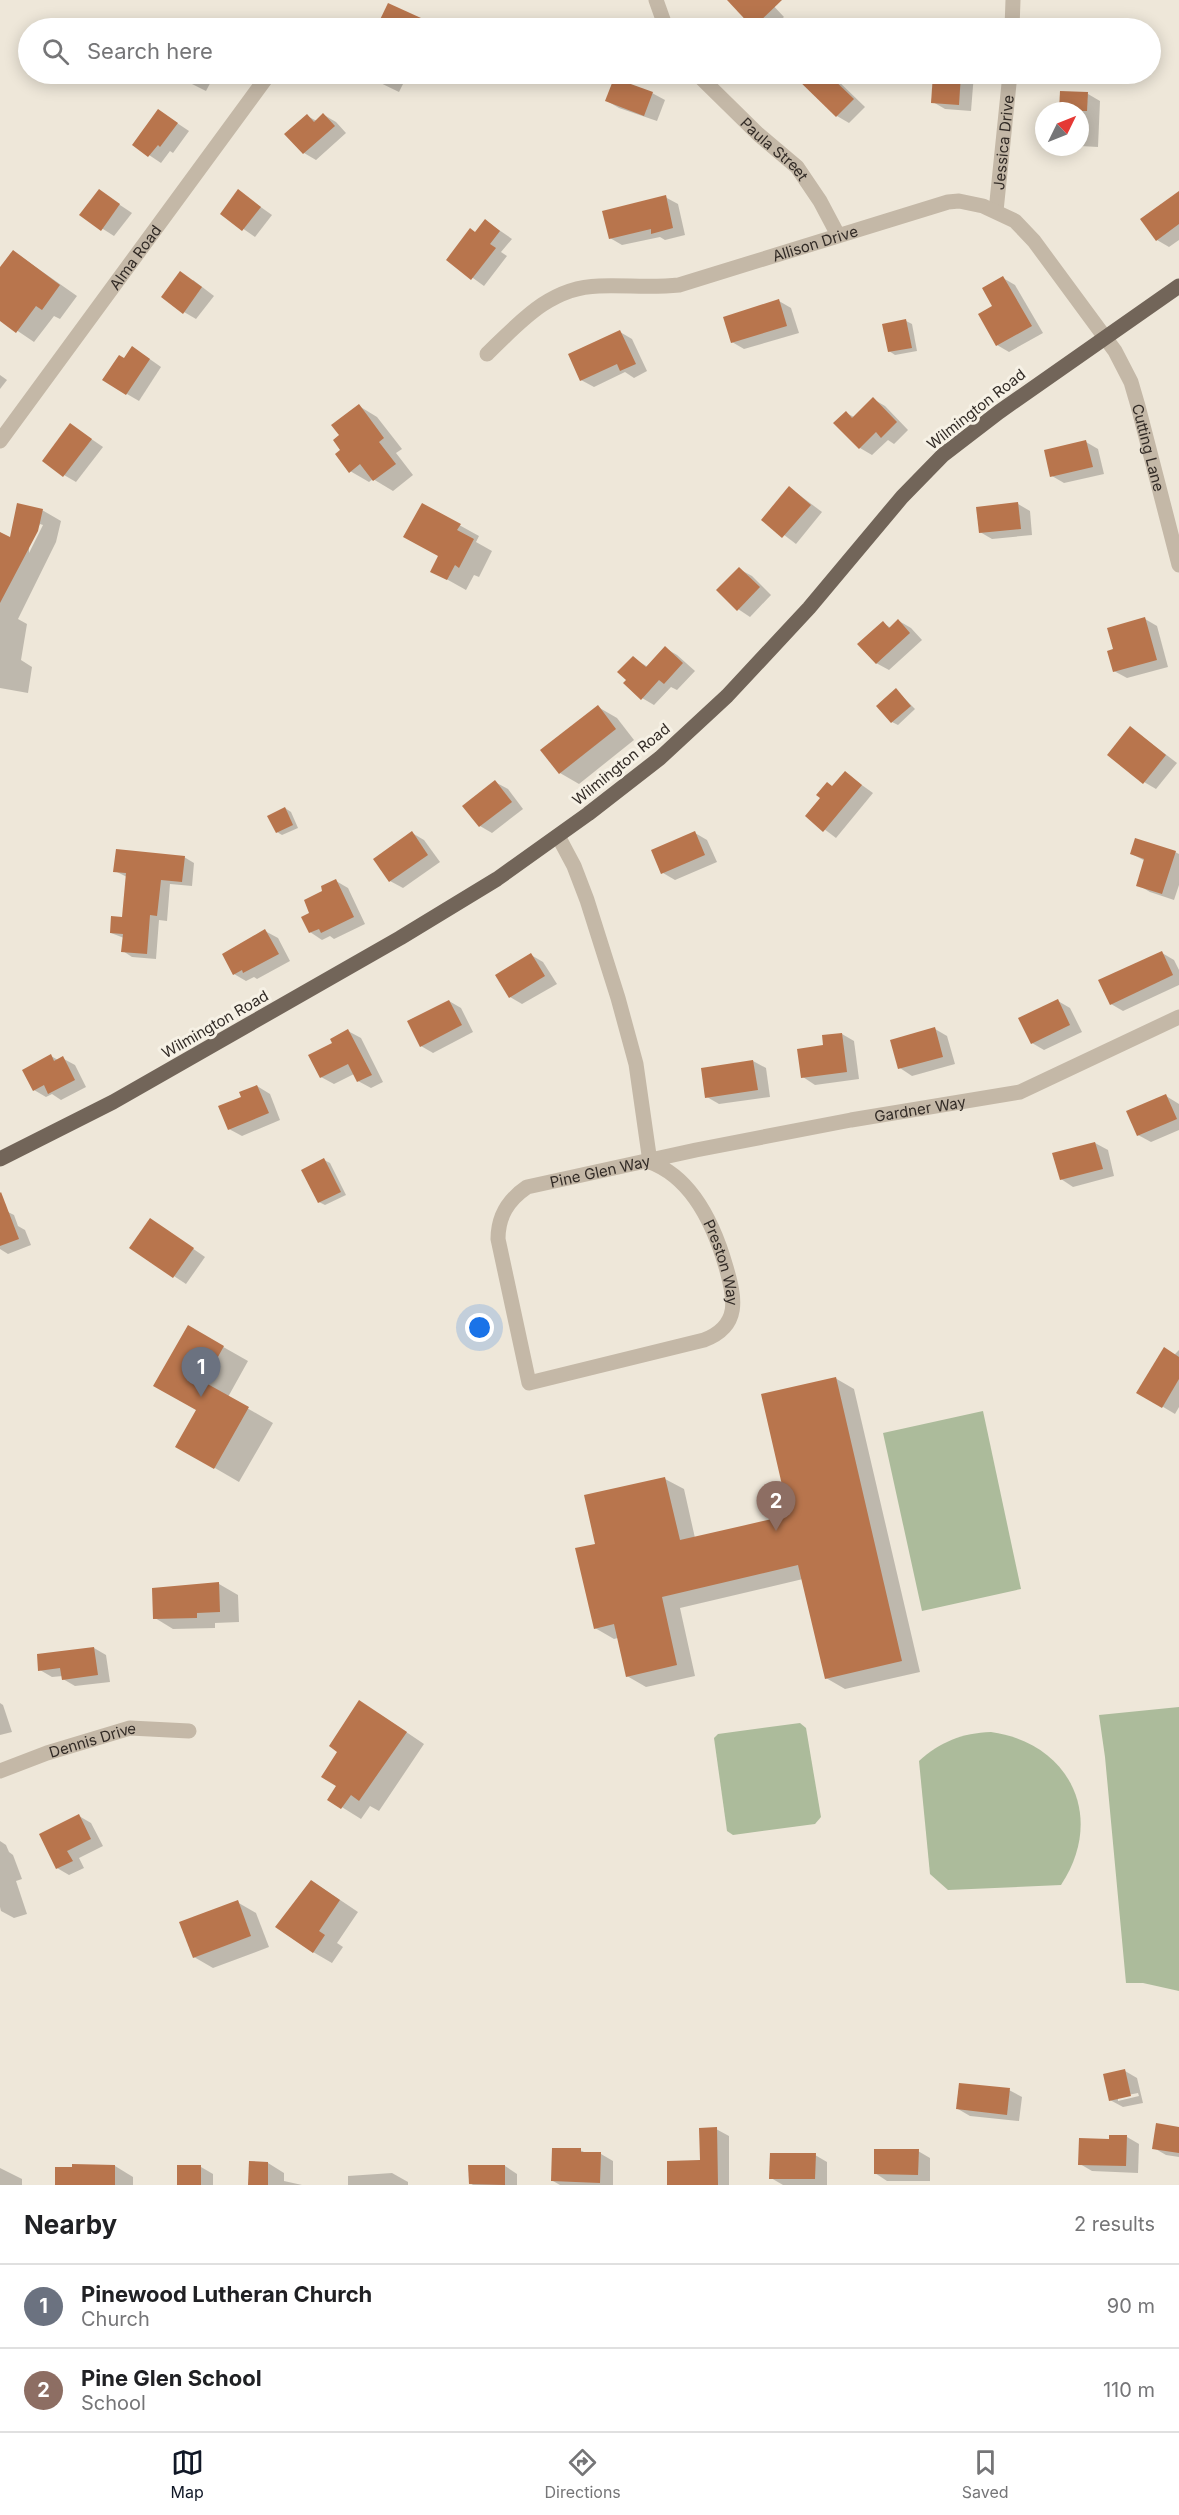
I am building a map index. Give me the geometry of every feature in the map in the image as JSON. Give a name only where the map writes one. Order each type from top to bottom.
[{"type":"main road","name":"Wilmington Road","points":[[0,1159],[72,1124],[239,1031],[451,907],[558,836],[660,758],[727,696],[809,608],[902,497],[943,455],[992,417],[1179,286]]},
{"type":"street","points":[[656,0],[662,18]]},
{"type":"street","points":[[1012,18],[1013,0]]},
{"type":"street","name":"Alma Road","points":[[0,441],[263,84]]},
{"type":"street","name":"Paula Street","points":[[708,84],[758,134],[797,167],[820,201],[838,235]]},
{"type":"street","name":"Jessica Drive","points":[[996,211],[1009,84]]},
{"type":"street","name":"Allison Drive","points":[[487,354],[537,308],[570,290],[600,286],[679,285],[948,202],[971,203],[996,211],[1015,221],[1034,241],[1104,337]]},
{"type":"street","name":"Cutting Lane","points":[[1104,337],[1120,359],[1133,390],[1179,565]]},
{"type":"street","name":"Pine Glen Way","points":[[529,1383],[499,1246],[498,1225],[503,1212],[515,1195],[534,1185],[650,1162],[638,1075],[621,1009],[587,900],[574,866],[558,836]]},
{"type":"street","name":"Gardner Way","points":[[650,1162],[850,1120],[1020,1092],[1179,1017]]},
{"type":"street","name":"Preston Way","points":[[529,1383],[704,1340],[720,1332],[731,1317],[733,1291],[711,1223],[701,1205],[682,1183],[660,1166],[650,1162]]},
{"type":"street","name":"Dennis Drive","points":[[0,1772],[47,1753],[130,1728],[189,1731]]},
{"type":"green space","points":[[983,1411],[1021,1589],[922,1611],[883,1433]]},
{"type":"green space","points":[[1179,1707],[1179,1991],[1143,1983],[1126,1983],[1099,1715]]},
{"type":"green space","points":[[800,1723],[806,1728],[821,1817],[815,1824],[733,1835],[727,1831],[714,1738],[718,1734]]},
{"type":"green space","points":[[991,1732],[1019,1739],[1042,1751],[1060,1767],[1072,1787],[1079,1810],[1080,1834],[1074,1859],[1061,1885],[948,1890],[930,1874],[919,1761],[952,1740],[970,1734]]},
{"type":"building","points":[[727,0],[782,0],[763,18],[744,18]]},
{"type":"building","points":[[388,3],[421,18],[381,18]]},
{"type":"building","points":[[612,84],[631,84],[653,92],[644,116],[605,101]]},
{"type":"building","points":[[802,84],[838,84],[854,99],[836,117]]},
{"type":"building","points":[[932,84],[960,84],[959,105],[931,103]]},
{"type":"building","points":[[1060,91],[1088,92],[1087,102],[1059,102]]},
{"type":"building","points":[[158,109],[178,123],[160,147],[158,145],[148,157],[132,145]]},
{"type":"building","points":[[323,113],[335,126],[303,154],[284,134],[307,114],[314,122]]},
{"type":"building","points":[[99,189],[120,204],[101,231],[79,215]]},
{"type":"building","points":[[238,189],[261,207],[242,231],[220,214]]},
{"type":"building","points":[[1179,191],[1179,224],[1156,241],[1140,219]]},
{"type":"building","points":[[666,195],[673,228],[651,234],[651,229],[609,239],[602,211]]},
{"type":"building","points":[[485,219],[500,231],[490,244],[496,248],[471,280],[446,260],[470,228],[475,232]]},
{"type":"building","points":[[13,250],[60,285],[42,310],[36,306],[16,333],[0,321],[0,267]]},
{"type":"building","points":[[180,271],[202,287],[183,314],[161,297]]},
{"type":"building","points":[[1003,276],[1032,326],[996,346],[978,314],[992,306],[982,288]]},
{"type":"building","points":[[779,299],[787,326],[731,343],[723,317]]},
{"type":"building","points":[[906,319],[912,348],[888,352],[882,324]]},
{"type":"building","points":[[620,330],[636,364],[620,371],[617,364],[580,381],[568,354]]},
{"type":"building","points":[[132,346],[150,359],[126,395],[102,380],[119,355],[124,358]]},
{"type":"building","points":[[873,397],[897,422],[881,438],[876,432],[859,449],[833,423],[846,411],[852,418]]},
{"type":"building","points":[[359,404],[384,438],[379,442],[396,464],[373,481],[360,464],[349,473],[335,454],[340,450],[333,440],[339,435],[331,425]]},
{"type":"building","points":[[70,423],[92,439],[63,477],[42,461]]},
{"type":"building","points":[[1086,440],[1093,467],[1050,477],[1044,450]]},
{"type":"building","points":[[789,486],[811,505],[782,538],[761,520]]},
{"type":"building","points":[[1018,502],[1021,529],[979,533],[976,507]]},
{"type":"building","points":[[17,503],[43,509],[38,531],[0,603],[0,532],[10,537]]},
{"type":"building","points":[[422,503],[461,524],[457,530],[474,539],[459,568],[455,565],[447,580],[430,572],[438,556],[403,537]]},
{"type":"building","points":[[739,567],[760,587],[737,611],[716,590]]},
{"type":"building","points":[[1145,617],[1157,660],[1113,672],[1107,651],[1113,649],[1107,628]]},
{"type":"building","points":[[898,619],[910,633],[876,664],[857,644],[883,621],[889,628]]},
{"type":"building","points":[[665,646],[683,663],[664,684],[659,680],[641,700],[623,683],[626,680],[617,672],[633,656],[646,667]]},
{"type":"building","points":[[896,688],[911,706],[891,723],[876,706]]},
{"type":"building","points":[[598,705],[616,729],[559,774],[540,750]]},
{"type":"building","points":[[1130,726],[1166,755],[1143,784],[1107,755]]},
{"type":"building","points":[[845,771],[862,785],[823,832],[805,816],[820,798],[816,795],[827,782],[832,786]]},
{"type":"building","points":[[495,780],[512,802],[479,827],[462,806]]},
{"type":"building","points":[[285,807],[293,825],[276,833],[267,816]]},
{"type":"building","points":[[412,831],[428,855],[389,882],[373,859]]},
{"type":"building","points":[[695,831],[705,855],[661,874],[651,850]]},
{"type":"building","points":[[1135,838],[1176,851],[1162,894],[1136,886],[1144,859],[1130,854]]},
{"type":"building","points":[[116,849],[185,856],[182,882],[161,880],[157,916],[150,915],[147,954],[121,952],[123,934],[110,933],[111,916],[122,917],[126,873],[113,872]]},
{"type":"building","points":[[336,879],[354,917],[321,933],[319,929],[309,933],[301,917],[309,913],[304,900],[322,891],[321,886]]},
{"type":"building","points":[[265,929],[279,954],[243,973],[242,970],[233,975],[222,954]]},
{"type":"building","points":[[1162,951],[1173,975],[1110,1005],[1098,980]]},
{"type":"building","points":[[531,953],[545,976],[509,998],[495,975]]},
{"type":"building","points":[[1058,999],[1070,1025],[1031,1044],[1018,1018]]},
{"type":"building","points":[[449,1000],[462,1025],[420,1047],[407,1021]]},
{"type":"building","points":[[935,1027],[943,1057],[898,1069],[890,1040]]},
{"type":"building","points":[[348,1029],[372,1075],[357,1082],[348,1064],[320,1078],[308,1055],[332,1043],[330,1039]]},
{"type":"building","points":[[842,1033],[847,1072],[801,1078],[797,1049],[823,1045],[822,1035]]},
{"type":"building","points":[[51,1054],[54,1061],[63,1056],[75,1080],[48,1094],[44,1085],[33,1091],[22,1070]]},
{"type":"building","points":[[753,1060],[758,1090],[705,1098],[701,1068]]},
{"type":"building","points":[[257,1085],[269,1113],[228,1130],[218,1106],[241,1097],[239,1092]]},
{"type":"building","points":[[1166,1094],[1177,1119],[1137,1136],[1126,1111]]},
{"type":"building","points":[[1095,1142],[1103,1169],[1060,1180],[1052,1153]]},
{"type":"building","points":[[324,1158],[341,1192],[318,1203],[301,1170]]},
{"type":"building","points":[[0,1193],[19,1239],[0,1246]]},
{"type":"building","points":[[150,1218],[194,1248],[173,1278],[129,1248]]},
{"type":"building","points":[[188,1325],[224,1346],[204,1382],[249,1407],[214,1469],[175,1447],[196,1410],[153,1386]]},
{"type":"building","points":[[1164,1347],[1179,1357],[1179,1379],[1162,1408],[1136,1393]]},
{"type":"building","points":[[836,1377],[902,1661],[825,1679],[798,1565],[662,1597],[677,1665],[626,1677],[614,1624],[594,1629],[575,1548],[595,1544],[584,1495],[665,1477],[680,1540],[781,1517],[774,1487],[782,1485],[761,1394]]},
{"type":"building","points":[[219,1582],[220,1612],[197,1613],[197,1618],[153,1619],[152,1588]]},
{"type":"building","points":[[94,1647],[98,1675],[62,1680],[60,1668],[38,1671],[37,1654]]},
{"type":"building","points":[[359,1700],[407,1732],[359,1801],[351,1795],[341,1809],[327,1800],[336,1786],[321,1777],[337,1752],[329,1746]]},
{"type":"building","points":[[79,1814],[91,1839],[67,1851],[73,1861],[56,1869],[39,1834]]},
{"type":"building","points":[[311,1880],[340,1900],[319,1931],[325,1935],[313,1953],[275,1927]]},
{"type":"building","points":[[238,1900],[251,1936],[193,1958],[179,1922]]},
{"type":"building","points":[[1125,2069],[1131,2096],[1109,2101],[1103,2074]]},
{"type":"building","points":[[959,2083],[1010,2088],[1007,2115],[956,2109]]},
{"type":"building","points":[[1156,2123],[1179,2127],[1179,2153],[1152,2149]]},
{"type":"building","points":[[717,2127],[718,2185],[667,2185],[667,2161],[700,2160],[699,2128]]},
{"type":"building","points":[[1109,2135],[1127,2135],[1126,2166],[1078,2165],[1079,2138],[1109,2139]]},
{"type":"building","points":[[552,2148],[581,2148],[581,2152],[601,2152],[600,2183],[551,2181]]},
{"type":"building","points":[[874,2149],[919,2149],[918,2175],[874,2174]]},
{"type":"building","points":[[770,2153],[816,2153],[815,2179],[769,2179]]},
{"type":"building","points":[[249,2161],[268,2162],[268,2185],[248,2185]]},
{"type":"building","points":[[72,2164],[115,2165],[115,2185],[55,2185],[55,2167],[72,2167]]},
{"type":"building","points":[[177,2165],[201,2165],[201,2185],[177,2185]]},
{"type":"building","points":[[468,2165],[505,2165],[505,2185],[469,2184]]},
{"type":"place","name":"Pinewood Lutheran Church","points":[[201,1397]]},
{"type":"place","name":"Pine Glen School","points":[[776,1531]]}]
